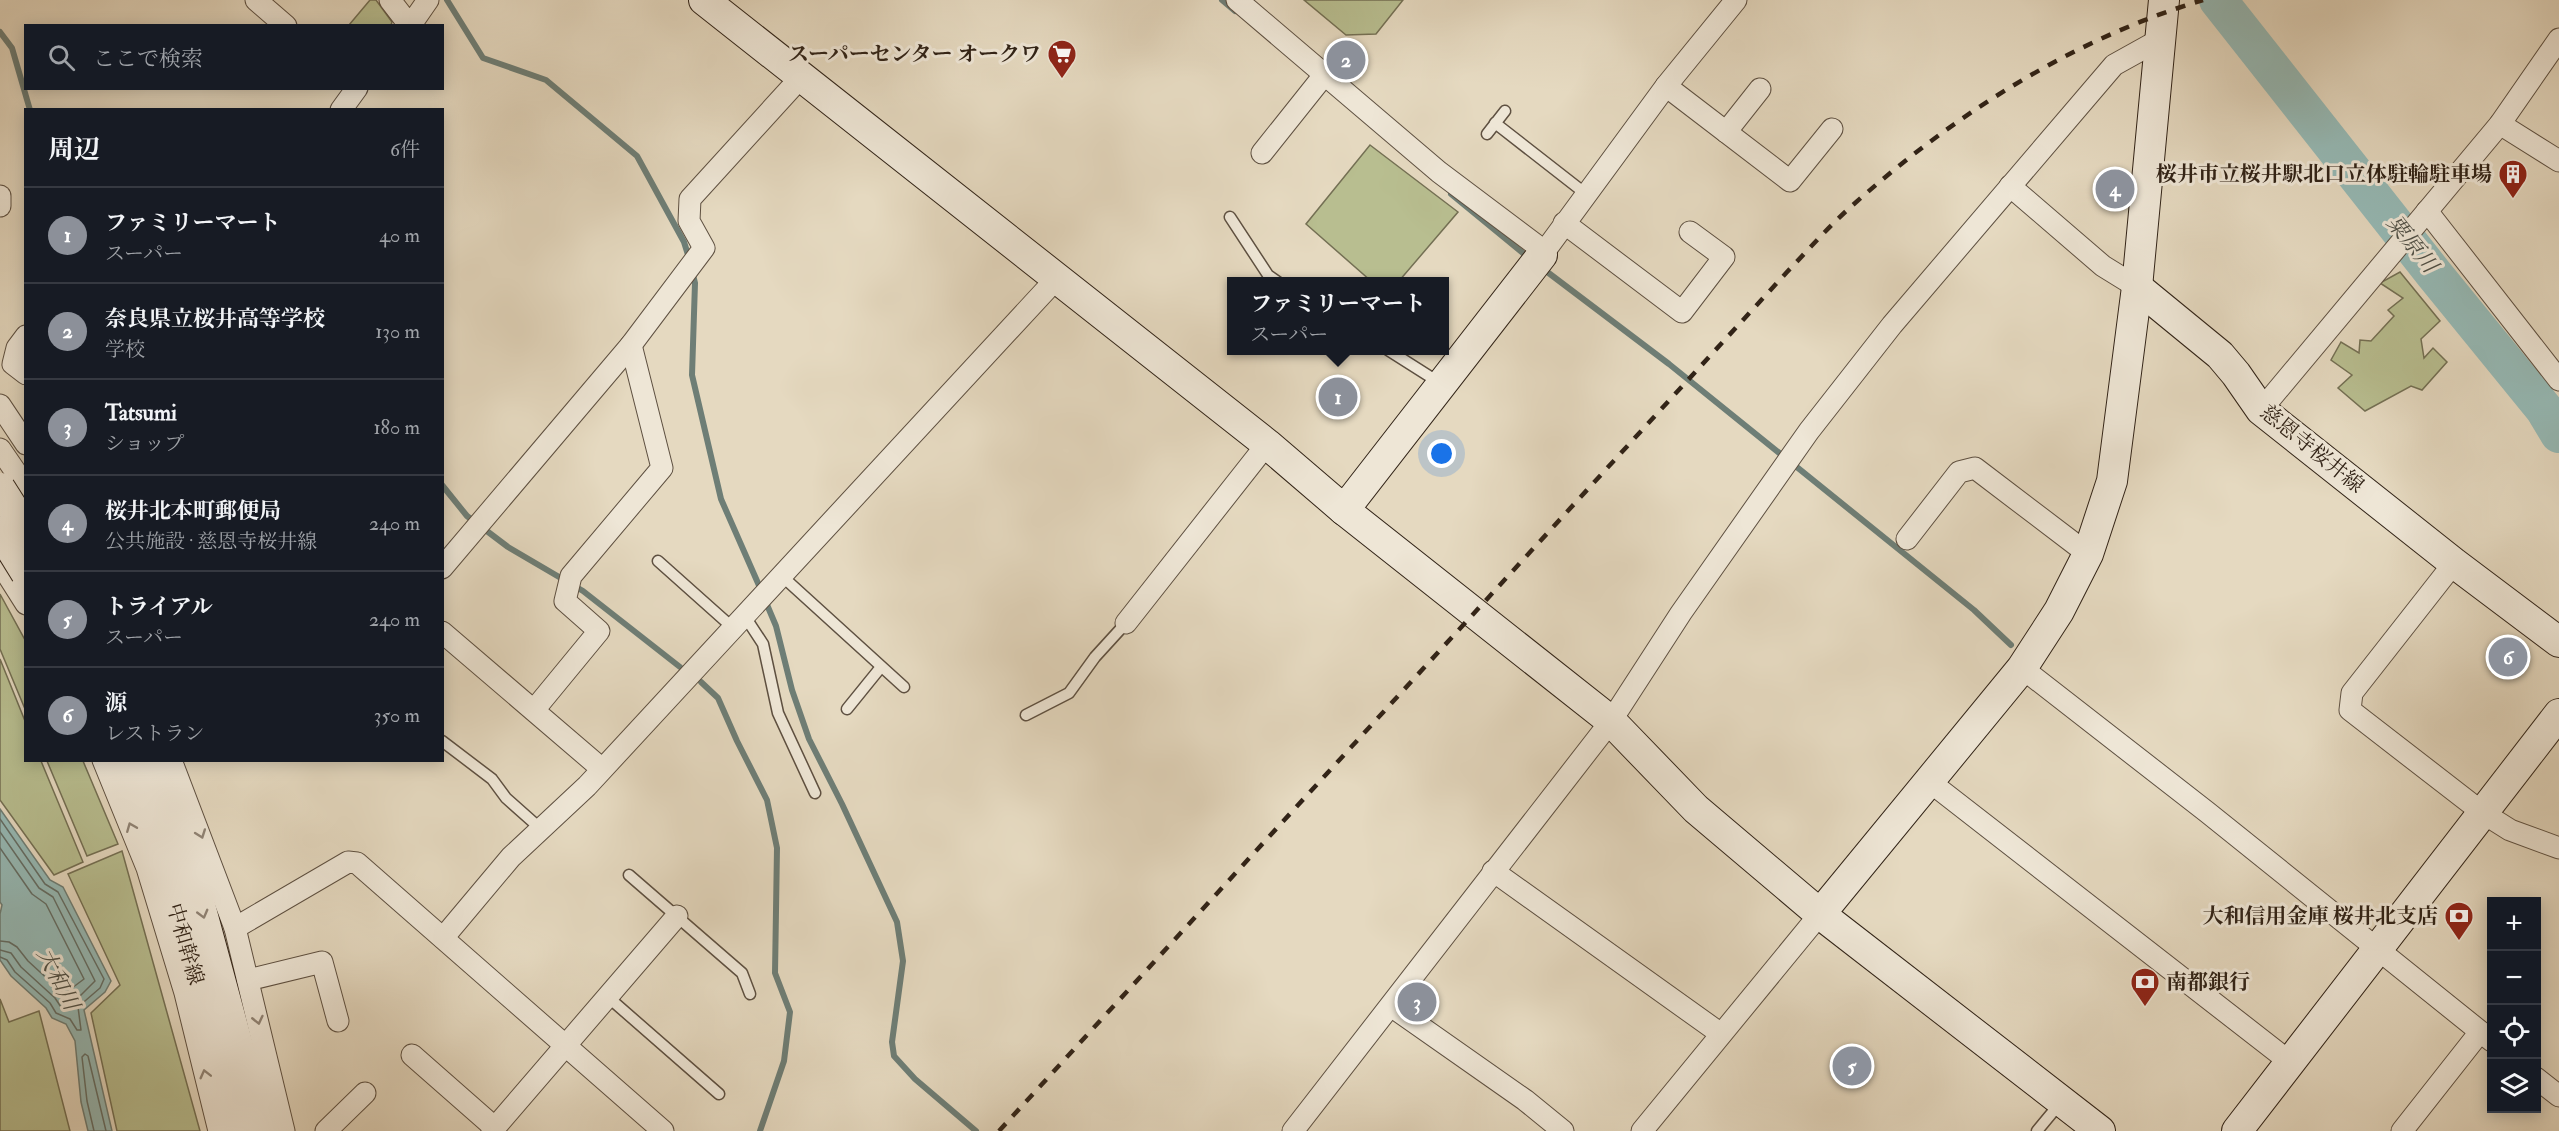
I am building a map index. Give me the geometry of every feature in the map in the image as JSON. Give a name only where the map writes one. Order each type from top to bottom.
[{"type":"street","points":[[256,0],[284,24]]},
{"type":"street","points":[[390,0],[408,24]]},
{"type":"street","points":[[411,24],[428,0]]},
{"type":"street","points":[[704,0],[1267,444],[1344,510],[1611,721],[1696,808],[1820,914],[2100,1131]]},
{"type":"street","points":[[1238,0],[1319,81],[1439,172],[1538,259]]},
{"type":"street","points":[[1344,510],[1538,259],[1666,86],[1735,0]]},
{"type":"street","points":[[1642,1131],[2022,668],[2059,611],[2088,554],[2112,481],[2137,286],[2164,0]]},
{"type":"street","points":[[2261,410],[2500,124],[2559,39]]},
{"type":"street","points":[[1293,1131],[1611,721],[1675,622],[1783,466],[1892,325],[2114,65],[2159,40]]},
{"type":"street","points":[[444,566],[631,345],[704,248],[689,221],[690,199],[802,76]]},
{"type":"street","points":[[1262,153],[1319,81]]},
{"type":"street","points":[[1666,86],[1790,181],[1832,129]]},
{"type":"street","points":[[1726,132],[1760,89]]},
{"type":"street","points":[[342,108],[356,90]]},
{"type":"street","points":[[2500,124],[2559,161]]},
{"type":"street","points":[[2010,186],[2103,267],[2137,286]]},
{"type":"street","points":[[0,196],[0,206]]},
{"type":"street","points":[[2423,216],[2559,380]]},
{"type":"street","points":[[1564,223],[1682,312],[1724,257],[1690,232]]},
{"type":"street","points":[[443,938],[511,857],[542,830],[602,769],[1057,278]]},
{"type":"street","name":"慈恩寺桜井線","points":[[2137,286],[2220,355],[2261,410],[2454,563],[2559,642]]},
{"type":"street","points":[[24,339],[17,348],[13,364],[24,372]]},
{"type":"street","points":[[534,710],[599,631],[565,601],[569,582],[662,468],[631,345]]},
{"type":"street","points":[[0,405],[24,441]]},
{"type":"street","points":[[1126,623],[1267,444]]},
{"type":"street","points":[[0,449],[24,484]]},
{"type":"street","points":[[1907,539],[1959,472],[1975,468],[2088,554]]},
{"type":"street","points":[[0,488],[24,526]]},
{"type":"street","points":[[0,531],[24,570]]},
{"type":"street","points":[[0,563],[24,600]]},
{"type":"street","points":[[2454,563],[2352,693],[2350,710],[2483,813],[2510,830],[2559,848]]},
{"type":"street","points":[[444,635],[602,769]]},
{"type":"street","points":[[2022,668],[2486,1036],[2402,1131]]},
{"type":"street","points":[[2237,1131],[2559,714]]},
{"type":"street","points":[[104,762],[147,868],[185,993],[219,1131]]},
{"type":"street","name":"中和幹線","points":[[122,762],[178,913],[237,1131]]},
{"type":"street","name":"中和幹線","points":[[149,762],[198,898],[261,1131]]},
{"type":"street","points":[[172,762],[235,928],[284,1131]]},
{"type":"street","points":[[1930,782],[2290,1062]]},
{"type":"street","points":[[235,928],[348,862],[357,863],[566,1046],[651,1127]]},
{"type":"street","points":[[1493,871],[1721,1034]]},
{"type":"street","points":[[412,1055],[493,1129],[677,916]]},
{"type":"street","points":[[248,980],[322,962],[338,1021]]},
{"type":"street","points":[[1390,1006],[1525,1100],[1563,1131]]},
{"type":"street","points":[[2541,1082],[2559,1096]]},
{"type":"street","points":[[326,1131],[365,1093]]},
{"type":"lane","points":[[1486,134],[1505,111]]},
{"type":"lane","points":[[1495,123],[1586,194]]},
{"type":"lane","points":[[1230,217],[1271,277]]},
{"type":"lane","points":[[1394,355],[1440,384]]},
{"type":"lane","points":[[658,561],[750,609],[763,644],[778,713],[815,793]]},
{"type":"lane","points":[[783,576],[904,687]]},
{"type":"lane","points":[[1026,715],[1069,693],[1095,657],[1126,623]]},
{"type":"lane","points":[[847,709],[881,667]]},
{"type":"lane","points":[[444,743],[492,779],[506,798],[542,830]]},
{"type":"lane","points":[[629,875],[742,973],[750,994]]},
{"type":"lane","points":[[608,997],[719,1094]]},
{"type":"lane","points":[[2037,1131],[2061,1101]]},
{"type":"green space","points":[[370,0],[376,0],[392,22],[391,24],[350,24]]},
{"type":"green space","points":[[1304,0],[1403,0],[1376,34],[1346,35]]},
{"type":"green space","points":[[1370,145],[1458,212],[1402,277],[1366,277],[1306,224]]},
{"type":"green space","points":[[2400,272],[2440,321],[2421,339],[2424,358],[2433,348],[2447,362],[2422,390],[2411,386],[2365,411],[2338,388],[2352,375],[2331,360],[2341,342],[2359,353],[2360,340],[2371,341],[2394,316],[2388,310],[2403,298],[2380,283]]},
{"type":"green space","points":[[0,594],[24,638],[24,707],[0,649]]},
{"type":"green space","points":[[0,659],[24,719],[24,762],[41,762],[83,862],[54,875],[0,800]]},
{"type":"green space","points":[[47,762],[83,762],[118,844],[87,856]]},
{"type":"green space","points":[[122,851],[200,1131],[117,1131],[91,1013],[120,985],[68,874]]},
{"type":"green space","points":[[0,999],[9,1022],[39,1011],[70,1131],[0,1131]]},
{"type":"water","name":"大和川","points":[[0,809],[50,880],[63,887],[111,981],[105,992],[84,1010],[112,1131],[88,1131],[81,1102],[75,1041],[66,1024],[52,1018],[46,1008],[11,976],[0,960],[2,905],[0,902]]},
{"type":"waterway","points":[[447,0],[483,58],[546,80],[637,156],[684,242],[689,258]]},
{"type":"waterway","points":[[1222,0],[1235,11]]},
{"type":"waterway","name":"粟原川","points":[[2218,0],[2434,274],[2544,409],[2559,434]]},
{"type":"waterway","points":[[0,32],[12,48],[24,89]]},
{"type":"waterway","points":[[24,90],[29,108]]},
{"type":"waterway","points":[[1451,194],[1529,258]]},
{"type":"waterway","points":[[1542,268],[1669,364],[1974,610],[2011,645]]},
{"type":"waterway","points":[[692,271],[695,283],[692,375],[721,499],[761,590]]},
{"type":"waterway","points":[[444,487],[467,516],[508,547],[583,591],[680,667]]},
{"type":"waterway","points":[[765,600],[776,626],[792,690],[809,739],[897,922],[903,961],[892,1042],[894,1056],[915,1079],[976,1131]]},
{"type":"waterway","points":[[701,682],[718,698],[767,800],[777,848],[775,973],[790,1012],[784,1061],[760,1131]]},
{"type":"railway","points":[[999,1131],[1787,272],[1845,212],[1933,140],[2018,83],[2108,36],[2155,16],[2203,0]]},
{"type":"place","name":"奈良県立桜井高等学校","points":[[1346,60]]},
{"type":"place","name":"スーパーセンター オークワ","points":[[1062,80]]},
{"type":"place","name":"桜井北本町郵便局","points":[[2115,189]]},
{"type":"place","name":"桜井市立桜井駅北口立体駐輪駐車場","points":[[2513,200]]},
{"type":"place","name":"ファミリーマート","points":[[1338,397]]},
{"type":"place","name":"源","points":[[2508,657]]},
{"type":"place","name":"大和信用金庫 桜井北支店","points":[[2459,942]]},
{"type":"place","name":"Tatsumi","points":[[1417,1002]]},
{"type":"place","name":"南都銀行","points":[[2145,1008]]},
{"type":"place","name":"トライアル","points":[[1852,1066]]}]
